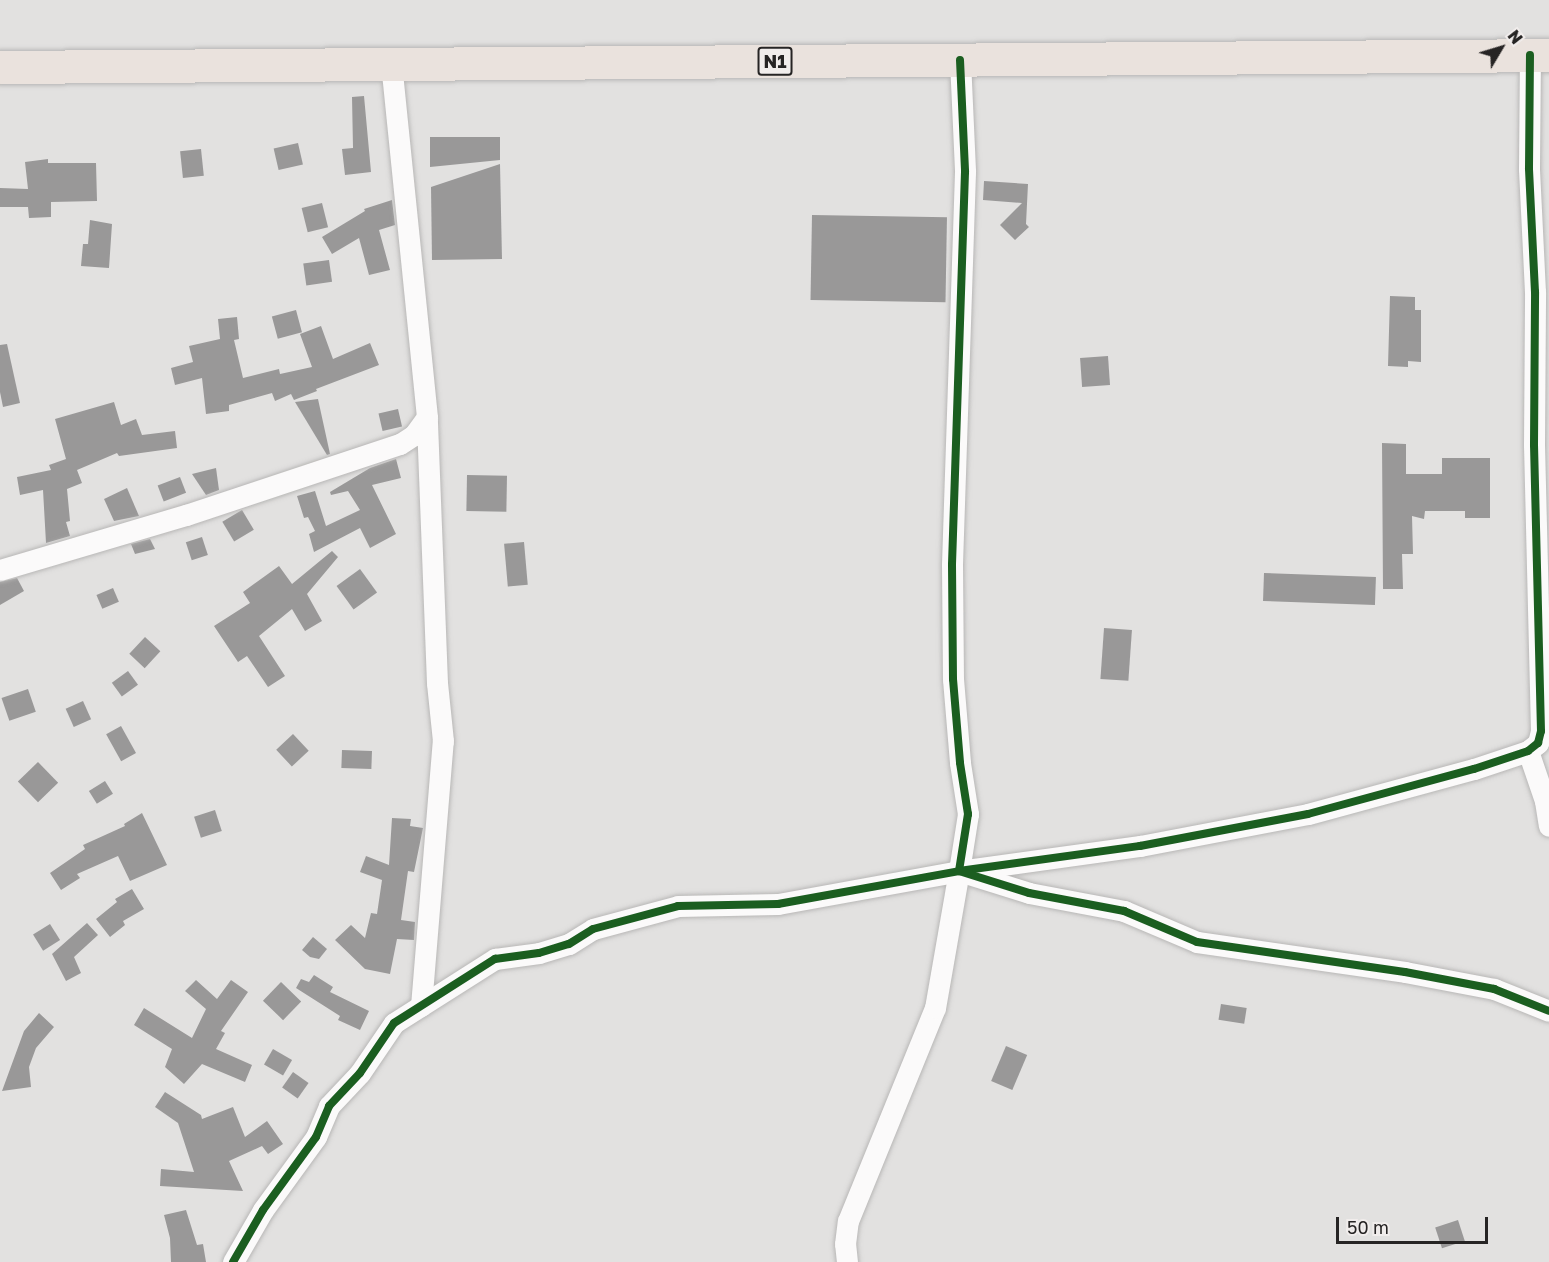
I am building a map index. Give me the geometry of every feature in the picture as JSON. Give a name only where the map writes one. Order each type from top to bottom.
[{"type":"highway","name":"N1","points":[[0,67],[1540,55]]},
{"type":"street","points":[[233,1262],[264,1210],[316,1137],[328,1106],[360,1073],[394,1023],[495,959],[539,953],[569,944],[593,929],[678,906],[778,904],[959,871],[1140,846],[1308,813],[1474,769],[1528,751],[1538,743],[1541,731],[1534,445],[1535,292],[1529,168],[1540,55]]},
{"type":"street","points":[[842,1256],[848,1221],[935,1008],[968,814],[960,763],[953,668],[952,565],[965,172],[960,60]]},
{"type":"street","points":[[391,64],[428,417],[437,683],[443,741],[421,1006]]},
{"type":"street","points":[[0,570],[186,515],[400,444],[414,435],[428,417]]},
{"type":"street","points":[[1528,751],[1545,801],[1549,826]]},
{"type":"street","points":[[959,871],[1029,893],[1124,911],[1197,942],[1405,972],[1483,987],[1549,1011]]},
{"type":"building","points":[[364,96],[371,172],[345,175],[342,149],[353,148],[352,97]]},
{"type":"building","points":[[430,137],[500,137],[500,160],[430,167]]},
{"type":"building","points":[[298,143],[303,164],[279,170],[274,149]]},
{"type":"building","points":[[201,149],[204,176],[183,178],[180,151]]},
{"type":"building","points":[[48,159],[48,163],[96,163],[97,201],[51,202],[51,217],[29,218],[28,207],[0,207],[0,188],[28,189],[25,162]]},
{"type":"building","points":[[500,164],[502,259],[432,260],[431,187]]},
{"type":"building","points":[[984,181],[1028,184],[1026,224],[1029,227],[1015,240],[1000,225],[1022,203],[983,200]]},
{"type":"building","points":[[392,200],[395,225],[379,230],[390,270],[369,275],[359,238],[332,254],[322,237],[365,211],[364,209]]},
{"type":"building","points":[[322,203],[328,227],[308,232],[302,208]]},
{"type":"building","points":[[812,215],[947,217],[945,302],[811,300]]},
{"type":"building","points":[[90,220],[112,224],[109,268],[81,266],[83,244],[88,244]]},
{"type":"building","points":[[329,260],[332,282],[306,285],[303,264]]},
{"type":"building","points":[[1390,296],[1415,297],[1415,310],[1421,310],[1421,362],[1408,361],[1408,367],[1388,366]]},
{"type":"building","points":[[296,310],[302,332],[278,339],[272,316]]},
{"type":"building","points":[[237,317],[239,339],[234,340],[243,378],[279,369],[280,374],[312,367],[300,334],[321,326],[333,359],[370,343],[379,365],[294,400],[291,394],[275,401],[272,393],[229,405],[229,411],[206,414],[202,378],[175,385],[171,368],[193,362],[189,346],[220,339],[218,319]]},
{"type":"building","points":[[7,344],[20,403],[3,407],[0,392],[0,345]]},
{"type":"building","points":[[1108,356],[1110,385],[1082,387],[1080,358]]},
{"type":"building","points":[[318,399],[330,454],[327,455],[295,402]]},
{"type":"building","points":[[114,402],[121,425],[136,419],[142,435],[175,431],[177,448],[119,456],[117,453],[77,470],[82,483],[67,489],[70,521],[66,522],[70,536],[46,543],[43,490],[20,495],[17,477],[51,470],[49,465],[66,459],[55,419]]},
{"type":"building","points":[[398,409],[402,427],[383,431],[379,413]]},
{"type":"building","points":[[1382,443],[1406,444],[1406,474],[1442,474],[1442,458],[1490,458],[1490,518],[1465,518],[1465,511],[1425,511],[1424,519],[1412,516],[1413,554],[1402,554],[1403,589],[1383,589]]},
{"type":"building","points":[[396,459],[401,478],[372,485],[396,534],[370,548],[360,528],[314,552],[309,534],[315,531],[308,517],[304,518],[297,496],[315,491],[326,526],[360,510],[348,491],[331,495],[330,492],[370,468]]},
{"type":"building","points":[[216,468],[219,490],[206,495],[192,474]]},
{"type":"building","points":[[467,475],[507,476],[506,512],[466,511]]},
{"type":"building","points":[[180,477],[186,493],[164,501],[158,486]]},
{"type":"building","points":[[127,488],[139,516],[114,521],[104,499]]},
{"type":"building","points":[[242,510],[254,530],[234,542],[222,522]]},
{"type":"building","points":[[202,537],[208,555],[192,560],[186,542]]},
{"type":"building","points":[[150,539],[155,549],[135,554],[131,544]]},
{"type":"building","points":[[524,542],[528,585],[508,587],[504,544]]},
{"type":"building","points":[[332,551],[338,557],[307,594],[322,621],[305,631],[292,609],[259,636],[285,676],[268,687],[247,656],[238,662],[214,626],[250,603],[243,592],[279,566],[292,584]]},
{"type":"building","points":[[360,569],[377,592],[354,610],[337,586]]},
{"type":"building","points":[[1264,573],[1376,577],[1375,605],[1263,601]]},
{"type":"building","points":[[17,578],[24,591],[0,605],[0,582]]},
{"type":"building","points":[[113,588],[119,602],[102,609],[96,595]]},
{"type":"building","points":[[1104,628],[1132,630],[1128,681],[1100,679]]},
{"type":"building","points":[[145,637],[160,651],[145,668],[129,654]]},
{"type":"building","points":[[128,671],[138,685],[122,697],[112,683]]},
{"type":"building","points":[[28,689],[36,712],[9,721],[2,698]]},
{"type":"building","points":[[83,701],[91,719],[74,727],[66,709]]},
{"type":"building","points":[[121,726],[136,753],[121,761],[106,734]]},
{"type":"building","points":[[293,734],[309,751],[292,767],[276,750]]},
{"type":"building","points":[[342,750],[372,751],[371,769],[341,768]]},
{"type":"building","points":[[38,762],[58,783],[38,802],[18,781]]},
{"type":"building","points":[[105,781],[113,794],[97,804],[89,791]]},
{"type":"building","points":[[215,810],[222,831],[201,838],[194,817]]},
{"type":"building","points":[[142,813],[167,865],[130,881],[118,856],[77,874],[80,878],[61,890],[50,873],[85,849],[83,845],[125,826],[124,824]]},
{"type":"building","points":[[392,818],[411,819],[410,826],[423,828],[414,872],[408,871],[401,920],[415,922],[414,940],[397,939],[390,974],[365,969],[335,940],[351,925],[365,938],[371,913],[377,914],[382,880],[360,872],[366,856],[389,865]]},
{"type":"building","points":[[132,889],[144,909],[123,921],[125,925],[110,937],[96,919],[117,902],[115,899]]},
{"type":"building","points":[[87,923],[98,935],[74,957],[81,973],[66,981],[52,954]]},
{"type":"building","points":[[50,924],[60,940],[43,951],[33,935]]},
{"type":"building","points":[[313,937],[327,949],[319,959],[310,957],[302,950]]},
{"type":"building","points":[[314,975],[333,987],[330,992],[369,1011],[360,1030],[338,1020],[340,1016],[296,988],[301,979],[309,982]]},
{"type":"building","points":[[196,980],[217,999],[231,980],[248,992],[221,1031],[225,1033],[216,1049],[252,1065],[245,1082],[202,1064],[184,1084],[165,1067],[172,1049],[134,1025],[144,1008],[192,1038],[206,1009],[185,991]]},
{"type":"building","points":[[281,982],[301,1001],[283,1020],[263,1001]]},
{"type":"building","points":[[1221,1004],[1247,1008],[1244,1024],[1218,1020]]},
{"type":"building","points":[[39,1013],[54,1027],[36,1048],[29,1067],[31,1087],[2,1091],[24,1031]]},
{"type":"building","points":[[1006,1046],[1027,1055],[1012,1090],[991,1081]]},
{"type":"building","points":[[273,1049],[292,1060],[283,1076],[264,1065]]},
{"type":"building","points":[[293,1072],[309,1083],[298,1098],[282,1088]]},
{"type":"building","points":[[165,1092],[201,1115],[202,1119],[233,1107],[245,1137],[267,1121],[283,1144],[268,1154],[262,1146],[229,1161],[243,1191],[160,1186],[161,1169],[194,1172],[178,1123],[155,1107]]},
{"type":"building","points":[[186,1210],[197,1245],[203,1244],[206,1262],[171,1262],[170,1238],[164,1215]]},
{"type":"building","points":[[1458,1220],[1465,1241],[1442,1248],[1435,1227]]},
{"type":"cycle path","points":[[960,60],[965,172],[952,565],[953,679],[960,763],[968,814],[959,871],[1140,846],[1308,814],[1474,769],[1528,751],[1538,743],[1541,731],[1534,445],[1535,292],[1529,168],[1530,55]]},
{"type":"cycle path","points":[[233,1262],[263,1210],[316,1137],[329,1106],[360,1073],[394,1023],[495,959],[539,953],[569,944],[593,929],[678,906],[778,904],[959,871],[1029,893],[1124,911],[1197,942],[1405,972],[1494,989],[1549,1011]]}]
